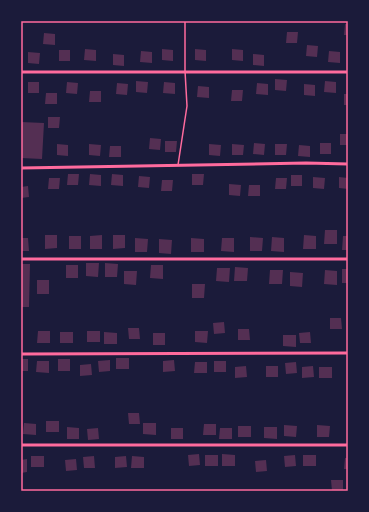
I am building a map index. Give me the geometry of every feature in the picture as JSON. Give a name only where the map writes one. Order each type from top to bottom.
[{"type":"street","points":[[21,72],[348,72]]},
{"type":"street","points":[[21,168],[306,163],[348,164]]},
{"type":"street","points":[[21,259],[348,259]]},
{"type":"street","points":[[21,354],[348,353]]},
{"type":"street","points":[[21,445],[348,445]]},
{"type":"lane","points":[[178,165],[187,106],[185,21]]},
{"type":"building","points":[[345,24],[348,24],[348,35],[344,35]]},
{"type":"building","points":[[287,32],[298,32],[297,43],[286,43]]},
{"type":"building","points":[[44,33],[55,34],[55,45],[43,44]]},
{"type":"building","points":[[307,45],[318,46],[317,57],[306,56]]},
{"type":"building","points":[[85,49],[96,50],[96,61],[84,60]]},
{"type":"building","points":[[162,49],[173,50],[173,61],[162,60]]},
{"type":"building","points":[[195,49],[206,50],[206,61],[195,60]]},
{"type":"building","points":[[232,49],[243,50],[243,61],[232,60]]},
{"type":"building","points":[[59,50],[70,50],[70,61],[59,61]]},
{"type":"building","points":[[141,51],[152,52],[152,63],[140,62]]},
{"type":"building","points":[[329,51],[340,52],[340,63],[328,62]]},
{"type":"building","points":[[28,52],[40,53],[39,64],[28,63]]},
{"type":"building","points":[[113,54],[124,55],[124,66],[113,65]]},
{"type":"building","points":[[253,54],[264,55],[264,66],[253,65]]},
{"type":"building","points":[[275,79],[287,80],[286,91],[275,90]]},
{"type":"building","points":[[136,81],[148,82],[147,93],[136,92]]},
{"type":"building","points":[[325,81],[336,82],[336,93],[324,92]]},
{"type":"building","points":[[28,82],[39,82],[39,93],[28,93]]},
{"type":"building","points":[[67,82],[78,83],[77,94],[66,93]]},
{"type":"building","points":[[164,82],[175,83],[175,94],[163,93]]},
{"type":"building","points":[[117,83],[128,84],[127,95],[116,94]]},
{"type":"building","points":[[257,83],[268,84],[268,95],[256,94]]},
{"type":"building","points":[[304,84],[315,85],[315,96],[304,95]]},
{"type":"building","points":[[198,86],[209,87],[209,98],[197,97]]},
{"type":"building","points":[[232,90],[243,90],[242,101],[231,101]]},
{"type":"building","points":[[90,91],[101,91],[101,102],[89,102]]},
{"type":"building","points":[[46,93],[57,93],[57,104],[45,104]]},
{"type":"building","points":[[344,94],[348,94],[348,105],[344,105]]},
{"type":"building","points":[[48,117],[60,117],[59,128],[48,128]]},
{"type":"building","points":[[21,122],[44,123],[42,159],[21,158]]},
{"type":"building","points":[[340,134],[348,134],[348,145],[340,145]]},
{"type":"building","points":[[150,138],[161,139],[160,150],[149,149]]},
{"type":"building","points":[[165,141],[177,141],[176,152],[165,152]]},
{"type":"building","points":[[254,143],[265,144],[264,155],[253,154]]},
{"type":"building","points":[[320,143],[331,143],[331,154],[320,154]]},
{"type":"building","points":[[57,144],[68,145],[68,156],[57,155]]},
{"type":"building","points":[[89,144],[101,145],[100,156],[89,155]]},
{"type":"building","points":[[209,144],[221,145],[220,156],[209,155]]},
{"type":"building","points":[[232,144],[244,145],[243,155],[232,155]]},
{"type":"building","points":[[275,144],[287,144],[286,155],[275,155]]},
{"type":"building","points":[[299,145],[310,146],[310,157],[298,156]]},
{"type":"building","points":[[110,146],[121,146],[121,157],[109,157]]},
{"type":"building","points":[[68,174],[79,174],[78,185],[67,185]]},
{"type":"building","points":[[90,174],[101,175],[101,186],[89,185]]},
{"type":"building","points":[[112,174],[123,175],[123,186],[111,185]]},
{"type":"building","points":[[192,174],[204,174],[203,185],[192,185]]},
{"type":"building","points":[[291,175],[302,175],[302,186],[291,186]]},
{"type":"building","points":[[139,176],[150,177],[149,188],[138,187]]},
{"type":"building","points":[[313,177],[325,178],[324,189],[313,188]]},
{"type":"building","points":[[339,177],[348,178],[348,189],[339,188]]},
{"type":"building","points":[[49,178],[60,178],[59,189],[48,189]]},
{"type":"building","points":[[276,178],[287,178],[286,189],[275,189]]},
{"type":"building","points":[[162,180],[173,180],[172,191],[161,191]]},
{"type":"building","points":[[229,184],[241,185],[240,196],[229,195]]},
{"type":"building","points":[[249,185],[260,185],[260,196],[248,196]]},
{"type":"building","points":[[28,186],[29,197],[21,198],[21,187]]},
{"type":"building","points":[[325,230],[337,230],[337,244],[324,244]]},
{"type":"building","points":[[45,235],[57,235],[57,248],[45,249]]},
{"type":"building","points":[[102,235],[102,249],[90,249],[90,236]]},
{"type":"building","points":[[113,235],[125,235],[125,248],[113,249]]},
{"type":"building","points":[[304,235],[316,236],[316,249],[303,249]]},
{"type":"building","points":[[69,236],[81,236],[81,249],[69,249]]},
{"type":"building","points":[[343,236],[348,236],[348,250],[342,250]]},
{"type":"building","points":[[250,237],[263,238],[262,251],[250,251]]},
{"type":"building","points":[[272,237],[284,238],[284,252],[271,251]]},
{"type":"building","points":[[21,238],[28,238],[29,251],[21,251]]},
{"type":"building","points":[[135,238],[148,239],[147,252],[135,252]]},
{"type":"building","points":[[191,238],[204,239],[204,252],[191,252]]},
{"type":"building","points":[[222,238],[234,238],[234,252],[221,251]]},
{"type":"building","points":[[159,239],[172,240],[171,254],[159,253]]},
{"type":"building","points":[[86,263],[99,263],[98,277],[86,276]]},
{"type":"building","points":[[105,263],[118,264],[117,277],[105,277]]},
{"type":"building","points":[[21,264],[30,264],[29,307],[21,307]]},
{"type":"building","points":[[66,265],[78,265],[78,278],[66,278]]},
{"type":"building","points":[[151,265],[163,265],[163,279],[150,278]]},
{"type":"building","points":[[235,267],[248,268],[247,281],[234,281]]},
{"type":"building","points":[[217,268],[230,268],[229,282],[216,281]]},
{"type":"building","points":[[342,269],[348,269],[348,283],[342,283]]},
{"type":"building","points":[[270,270],[283,270],[282,284],[269,284]]},
{"type":"building","points":[[325,270],[337,271],[337,285],[324,284]]},
{"type":"building","points":[[124,271],[137,271],[136,285],[124,284]]},
{"type":"building","points":[[290,272],[303,273],[302,287],[290,286]]},
{"type":"building","points":[[37,280],[49,280],[49,294],[37,294]]},
{"type":"building","points":[[192,284],[205,284],[204,298],[192,298]]},
{"type":"building","points":[[330,318],[341,318],[342,329],[330,329]]},
{"type":"building","points":[[224,322],[225,333],[214,334],[213,323]]},
{"type":"building","points":[[128,328],[139,328],[140,339],[129,339]]},
{"type":"building","points":[[238,329],[249,329],[250,340],[238,340]]},
{"type":"building","points":[[38,331],[50,331],[50,343],[37,343]]},
{"type":"building","points":[[87,331],[100,331],[100,342],[87,342]]},
{"type":"building","points":[[195,331],[208,331],[207,343],[195,342]]},
{"type":"building","points":[[60,332],[73,332],[73,343],[60,343]]},
{"type":"building","points":[[104,332],[117,333],[117,344],[104,344]]},
{"type":"building","points":[[310,332],[311,343],[300,343],[299,333]]},
{"type":"building","points":[[153,333],[165,333],[165,345],[153,345]]},
{"type":"building","points":[[283,335],[296,335],[296,347],[283,346]]},
{"type":"building","points":[[116,358],[129,358],[129,369],[116,369]]},
{"type":"building","points":[[21,359],[28,359],[28,371],[21,371]]},
{"type":"building","points":[[58,359],[70,359],[70,371],[58,371]]},
{"type":"building","points":[[110,360],[110,371],[99,372],[98,361]]},
{"type":"building","points":[[174,360],[175,371],[163,372],[163,361]]},
{"type":"building","points":[[37,361],[49,361],[49,373],[36,372]]},
{"type":"building","points":[[214,361],[226,361],[226,372],[214,372]]},
{"type":"building","points":[[195,362],[207,362],[207,373],[194,373]]},
{"type":"building","points":[[296,362],[297,373],[286,374],[285,363]]},
{"type":"building","points":[[91,364],[92,375],[80,376],[80,365]]},
{"type":"building","points":[[246,366],[247,377],[235,378],[235,367]]},
{"type":"building","points":[[266,366],[278,366],[278,377],[266,377]]},
{"type":"building","points":[[313,366],[314,377],[302,378],[302,367]]},
{"type":"building","points":[[319,367],[332,367],[332,378],[319,378]]},
{"type":"building","points":[[128,413],[139,413],[140,424],[129,424]]},
{"type":"building","points":[[46,421],[59,421],[59,432],[46,432]]},
{"type":"building","points":[[24,423],[36,424],[36,435],[23,434]]},
{"type":"building","points":[[143,423],[156,423],[156,435],[143,434]]},
{"type":"building","points":[[204,424],[216,424],[216,435],[203,435]]},
{"type":"building","points":[[284,425],[297,426],[296,437],[284,436]]},
{"type":"building","points":[[317,425],[330,426],[329,437],[317,437]]},
{"type":"building","points":[[238,426],[251,426],[251,437],[238,437]]},
{"type":"building","points":[[67,427],[79,428],[79,439],[67,439]]},
{"type":"building","points":[[264,427],[277,427],[277,439],[264,438]]},
{"type":"building","points":[[98,428],[99,439],[88,440],[87,429]]},
{"type":"building","points":[[171,428],[183,428],[183,439],[171,439]]},
{"type":"building","points":[[220,428],[232,428],[232,439],[219,439]]},
{"type":"building","points":[[199,454],[200,465],[189,466],[188,455]]},
{"type":"building","points":[[222,454],[235,455],[235,466],[222,466]]},
{"type":"building","points":[[205,455],[218,455],[218,466],[205,466]]},
{"type":"building","points":[[295,455],[296,466],[285,467],[284,456]]},
{"type":"building","points":[[303,455],[316,455],[316,466],[303,466]]},
{"type":"building","points":[[31,456],[44,456],[44,467],[31,467]]},
{"type":"building","points":[[94,456],[95,468],[84,468],[83,457]]},
{"type":"building","points":[[126,456],[127,467],[115,468],[115,457]]},
{"type":"building","points":[[132,456],[144,457],[144,468],[131,468]]},
{"type":"building","points":[[345,458],[348,458],[348,469],[344,469]]},
{"type":"building","points":[[27,459],[27,472],[21,473],[21,460]]},
{"type":"building","points":[[76,459],[77,470],[66,471],[65,460]]},
{"type":"building","points":[[266,460],[267,471],[256,472],[255,461]]},
{"type":"building","points":[[331,480],[343,480],[343,491],[332,491]]}]
